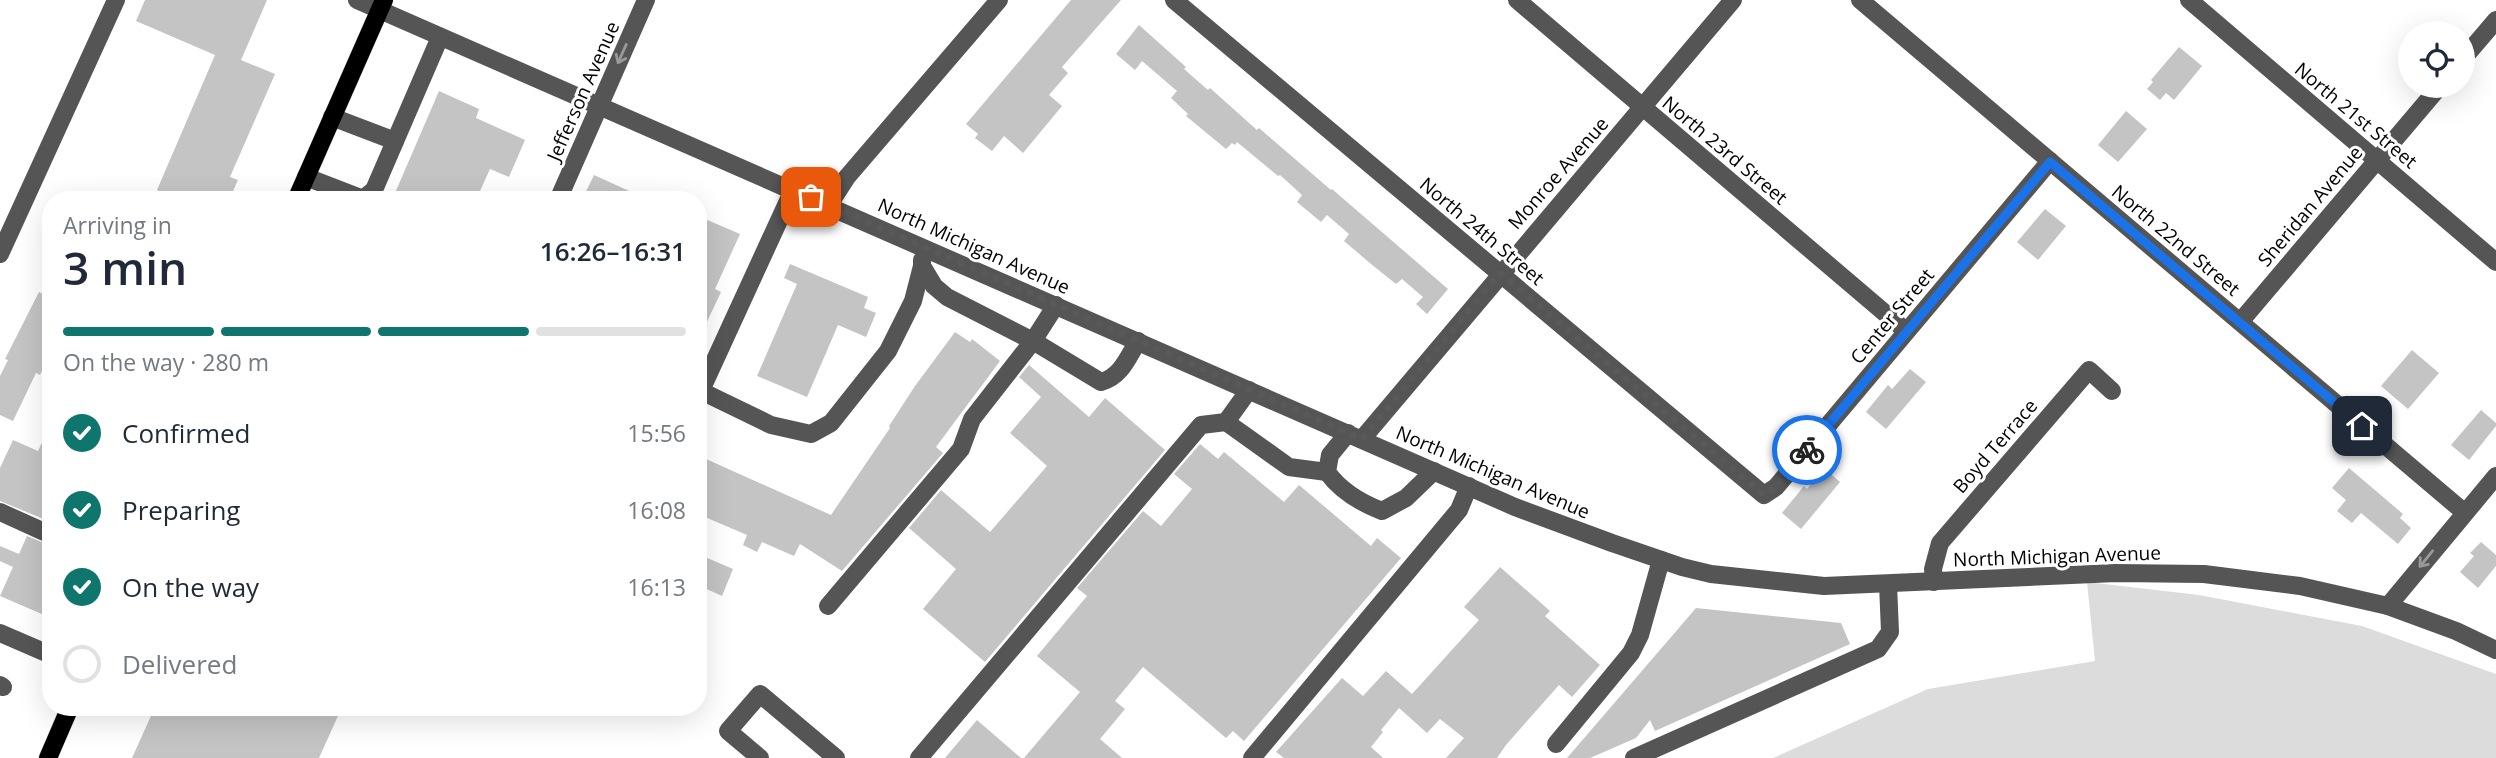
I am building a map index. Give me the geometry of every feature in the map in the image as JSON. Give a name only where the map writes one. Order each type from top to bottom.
[{"type":"main road","points":[[300,191],[381,5]]},
{"type":"main road","points":[[48,758],[66,716]]},
{"type":"street","points":[[0,254],[116,0]]},
{"type":"street","name":"North Michigan Avenue","points":[[357,0],[381,5],[440,37],[599,108],[830,205],[1515,507],[1661,560],[1711,574],[1824,586],[2116,573],[2204,574],[2300,586],[2388,606],[2456,631],[2496,650]]},
{"type":"street","name":"Jefferson Avenue","points":[[562,191],[646,0]]},
{"type":"street","points":[[830,205],[847,177],[999,0]]},
{"type":"street","name":"North 24th Street","points":[[1174,0],[1764,495]]},
{"type":"street","name":"North 23rd Street","points":[[1517,0],[1906,331]]},
{"type":"street","name":"Monroe Avenue","points":[[1326,472],[1330,455],[1355,436],[1500,273],[1733,0]]},
{"type":"street","name":"North 22nd Street","points":[[1860,0],[2464,512]]},
{"type":"street","name":"North 21st Street","points":[[2189,0],[2496,262]]},
{"type":"street","points":[[2475,45],[2496,20]]},
{"type":"street","points":[[373,191],[440,37]]},
{"type":"street","name":"Sheridan Avenue","points":[[2240,322],[2430,98]]},
{"type":"street","points":[[332,117],[395,141]]},
{"type":"street","name":"Center Street","points":[[1764,495],[1776,487],[2050,162]]},
{"type":"street","points":[[306,177],[342,191]]},
{"type":"street","points":[[707,377],[793,190]]},
{"type":"street","points":[[707,397],[771,425],[811,434],[831,423],[888,351],[913,301],[922,266],[922,246]]},
{"type":"street","points":[[922,266],[934,286],[947,297],[1032,341],[1101,382],[1111,379],[1118,372],[1138,341]]},
{"type":"street","points":[[828,606],[961,449],[972,419],[1056,305]]},
{"type":"street","name":"Boyd Terrace","points":[[1934,582],[1933,569],[1940,543],[2089,370],[2112,391]]},
{"type":"street","points":[[1226,422],[1249,390]]},
{"type":"street","points":[[919,758],[1202,425],[1226,422],[1289,467],[1326,472],[1333,481],[1365,504],[1382,510],[1406,498],[1434,471]]},
{"type":"street","points":[[2388,606],[2496,477]]},
{"type":"street","points":[[1252,758],[1459,510],[1469,486]]},
{"type":"street","points":[[0,512],[42,531]]},
{"type":"street","points":[[1556,744],[1630,653],[1640,635],[1661,560]]},
{"type":"street","points":[[1634,758],[1878,649],[1890,632],[1888,584]]},
{"type":"street","points":[[0,633],[42,651]]},
{"type":"street","points":[[760,758],[728,731],[760,694],[836,758]]},
{"type":"shaded area","points":[[2087,582],[2199,595],[2362,626],[2496,674],[2496,758],[1773,758],[1928,689],[2095,661]]},
{"type":"building","points":[[145,0],[267,0],[241,60],[275,74],[230,177],[238,180],[233,191],[157,190],[215,55],[136,21]]},
{"type":"building","points":[[1071,0],[1121,0],[1062,67],[1068,73],[1049,95],[1062,106],[1023,153],[1004,136],[992,151],[975,138],[978,134],[966,124]]},
{"type":"building","points":[[1139,25],[1208,90],[1210,88],[1257,130],[1259,128],[1448,289],[1427,314],[1416,304],[1423,297],[1402,279],[1396,284],[1344,241],[1349,234],[1327,215],[1321,222],[1297,202],[1302,195],[1280,175],[1237,142],[1226,149],[1186,116],[1188,114],[1171,98],[1177,91],[1142,61],[1135,70],[1116,54]]},
{"type":"building","points":[[2179,47],[2202,66],[2174,100],[2166,93],[2160,100],[2147,89],[2153,82],[2151,80]]},
{"type":"building","points":[[439,91],[479,109],[476,118],[525,140],[509,177],[490,169],[480,191],[396,191]]},
{"type":"building","points":[[2126,111],[2147,129],[2118,162],[2098,145]]},
{"type":"building","points":[[594,175],[629,191],[586,191]]},
{"type":"building","points":[[2045,209],[2066,226],[2038,260],[2017,242]]},
{"type":"building","points":[[707,220],[740,234],[715,289],[721,292],[707,322]]},
{"type":"building","points":[[790,264],[868,297],[864,308],[876,313],[866,337],[838,325],[807,397],[757,376],[797,284],[784,278]]},
{"type":"building","points":[[39,292],[42,294],[42,371],[40,375],[36,373],[13,421],[0,415],[0,376],[8,360],[5,359]]},
{"type":"building","points":[[955,332],[970,342],[972,339],[1000,361],[936,447],[943,453],[842,571],[800,544],[794,556],[762,542],[757,552],[743,545],[747,535],[707,518],[707,459],[831,515],[915,386]]},
{"type":"building","points":[[2412,350],[2439,373],[2408,409],[2381,386]]},
{"type":"building","points":[[1029,365],[1089,417],[1105,398],[1165,450],[985,662],[923,609],[956,569],[909,528],[941,490],[990,532],[1047,466],[1010,433],[1041,397],[1019,377]]},
{"type":"building","points":[[1910,369],[1926,382],[1886,429],[1866,412],[1888,385],[1892,389]]},
{"type":"building","points":[[2481,410],[2496,426],[2469,460],[2451,445]]},
{"type":"building","points":[[13,440],[38,451],[42,442],[42,518],[0,501],[0,468]]},
{"type":"building","points":[[1200,444],[1218,459],[1224,452],[1284,502],[1299,485],[1371,546],[1377,538],[1401,558],[1244,741],[1233,731],[1226,738],[1143,667],[1115,701],[1125,709],[1100,739],[1122,758],[1024,758],[1080,692],[1037,656],[1087,596],[1077,588],[1143,511],[1161,526],[1192,489],[1174,474]]},
{"type":"building","points":[[1824,468],[1840,482],[1801,529],[1782,513],[1804,486],[1807,489]]},
{"type":"building","points":[[2349,468],[2403,514],[2400,518],[2411,528],[2398,544],[2361,513],[2352,523],[2337,511],[2346,500],[2332,488]]},
{"type":"building","points":[[27,536],[42,542],[42,614],[0,596],[13,567],[0,561],[0,546],[19,554]]},
{"type":"building","points":[[2481,542],[2496,555],[2496,566],[2478,588],[2460,572],[2474,556],[2470,553]]},
{"type":"building","points":[[707,558],[733,569],[722,596],[707,589]]},
{"type":"building","points":[[1500,567],[1550,611],[1545,616],[1600,665],[1572,697],[1559,685],[1497,758],[1446,758],[1464,738],[1440,719],[1427,733],[1399,708],[1371,747],[1383,758],[1284,758],[1276,752],[1342,678],[1363,696],[1386,671],[1412,694],[1479,620],[1464,607]]},
{"type":"building","points":[[1696,608],[1841,623],[1850,644],[1655,731],[1650,720],[1636,738],[1590,758],[1567,758]]},
{"type":"building","points":[[151,716],[338,716],[319,758],[132,758]]},
{"type":"building","points":[[977,720],[1021,758],[945,758]]},
{"type":"way so far","points":[[811,197],[1362,439],[1500,273],[1764,495],[1776,487],[1807,450]]},
{"type":"route","points":[[1807,450],[2050,162],[2362,426]]}]
